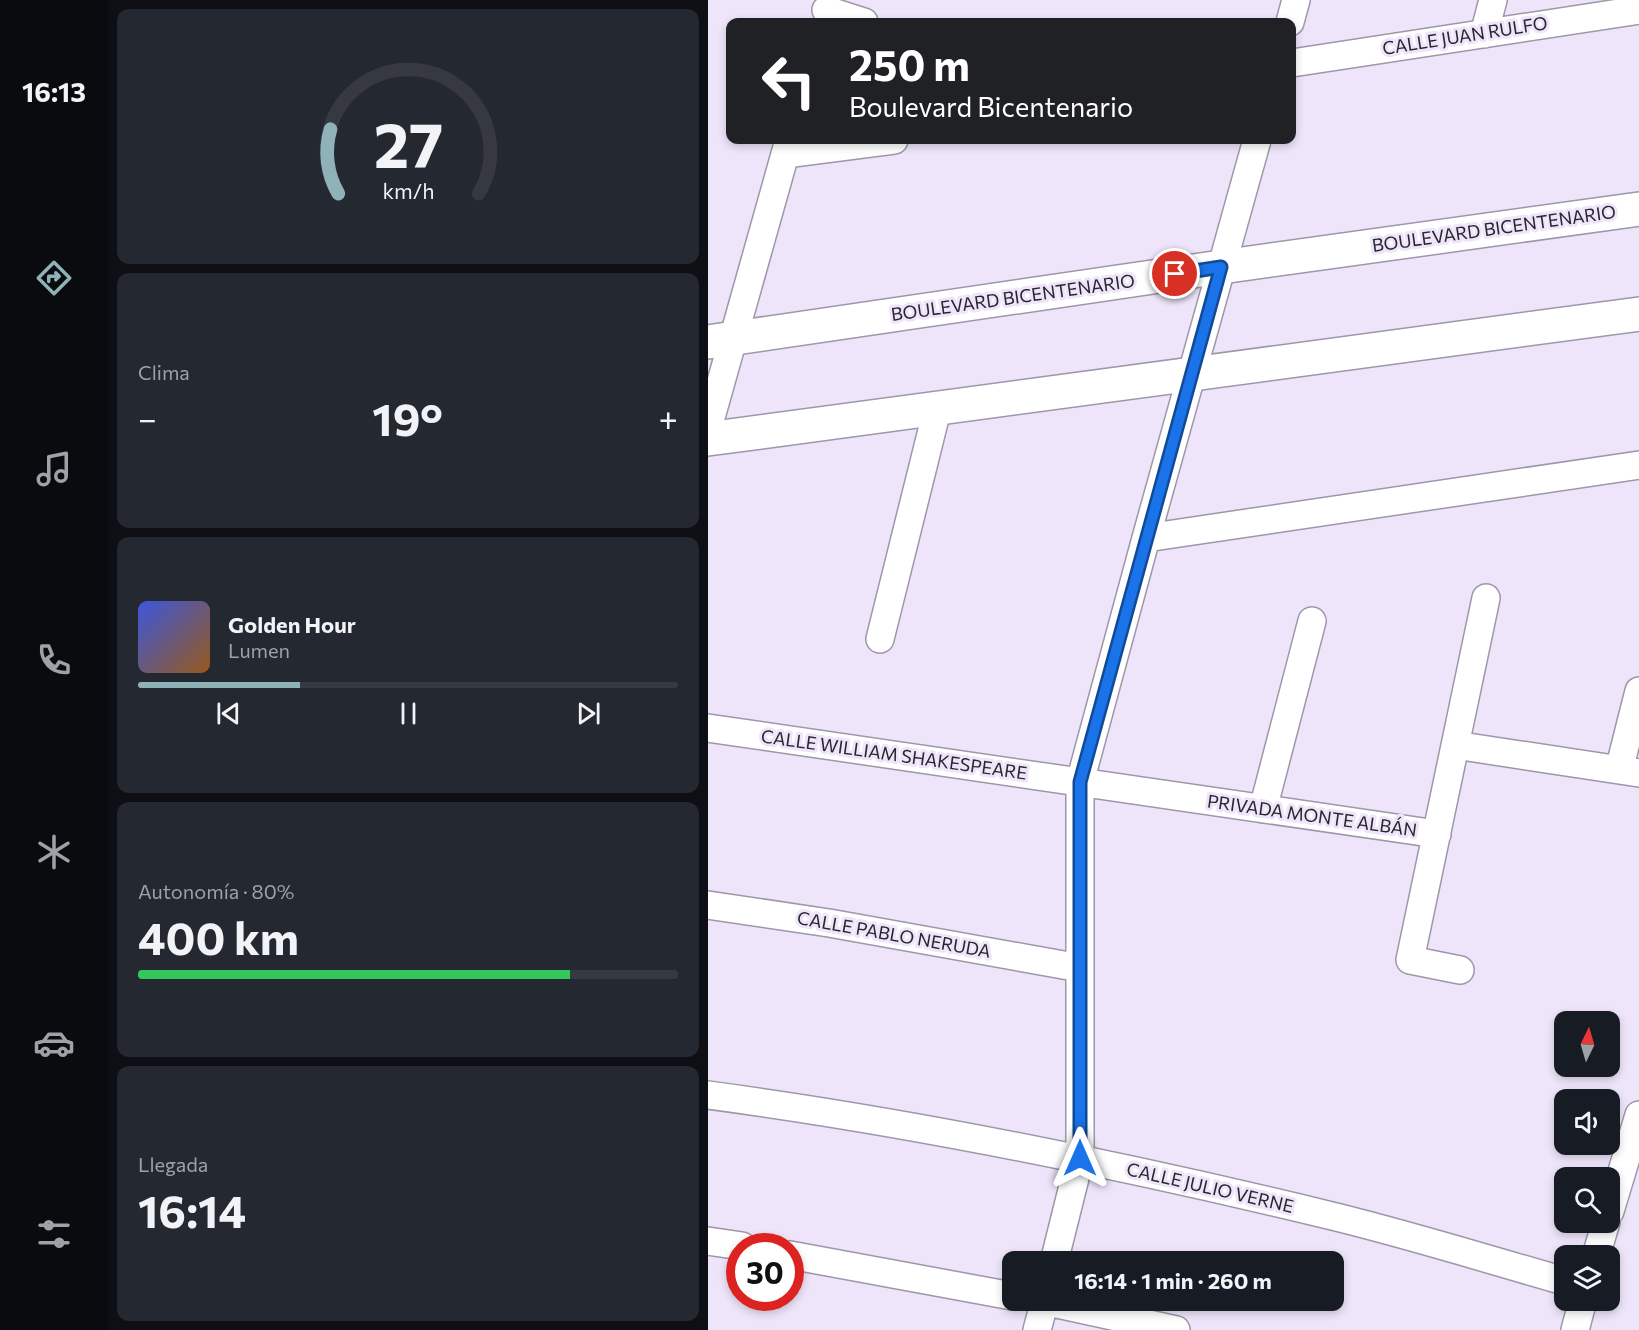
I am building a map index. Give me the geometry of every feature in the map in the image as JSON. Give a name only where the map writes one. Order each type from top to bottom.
[{"type":"main road","name":"BOULEVARD BICENTENARIO","points":[[721,341],[1221,267],[1639,209]]},
{"type":"main road","points":[[708,439],[1639,314]]},
{"type":"street","points":[[1291,18],[1296,0]]},
{"type":"street","points":[[1484,34],[1493,0]]},
{"type":"street","name":"CALLE JUAN RULFO","points":[[1296,62],[1639,9]]},
{"type":"street","points":[[825,11],[850,18]]},
{"type":"street","points":[[708,428],[721,341],[787,147],[833,144]]},
{"type":"street","points":[[1057,1251],[1080,1158],[1080,782],[1221,267],[1249,144]]},
{"type":"street","points":[[880,639],[937,410]]},
{"type":"street","points":[[1146,538],[1639,465]]},
{"type":"street","points":[[1437,834],[1485,597]]},
{"type":"street","points":[[1263,809],[1312,621]]},
{"type":"street","points":[[1455,746],[1629,772],[1639,691]]},
{"type":"street","name":"CALLE WILLIAM SHAKESPEARE","points":[[708,728],[1080,782]]},
{"type":"street","name":"PRIVADA MONTE ALBÁN","points":[[1080,782],[1437,834],[1410,960],[1460,970]]},
{"type":"street","name":"CALLE PABLO NERUDA","points":[[708,905],[829,923],[1080,968]]},
{"type":"street","name":"CALLE JULIO VERNE","points":[[708,1095],[803,1107],[1080,1158],[1335,1216],[1554,1278]]},
{"type":"street","points":[[1620,1178],[1639,1115]]},
{"type":"street","points":[[708,1241],[726,1244]]},
{"type":"street","points":[[804,1258],[1002,1294]]},
{"type":"street","points":[[1037,1330],[1041,1311]]},
{"type":"street","points":[[1089,1311],[1176,1330]]},
{"type":"street","points":[[1581,1329],[1582,1311]]},
{"type":"route","points":[[1080,1158],[1080,782],[1221,267],[1175,274]]}]
